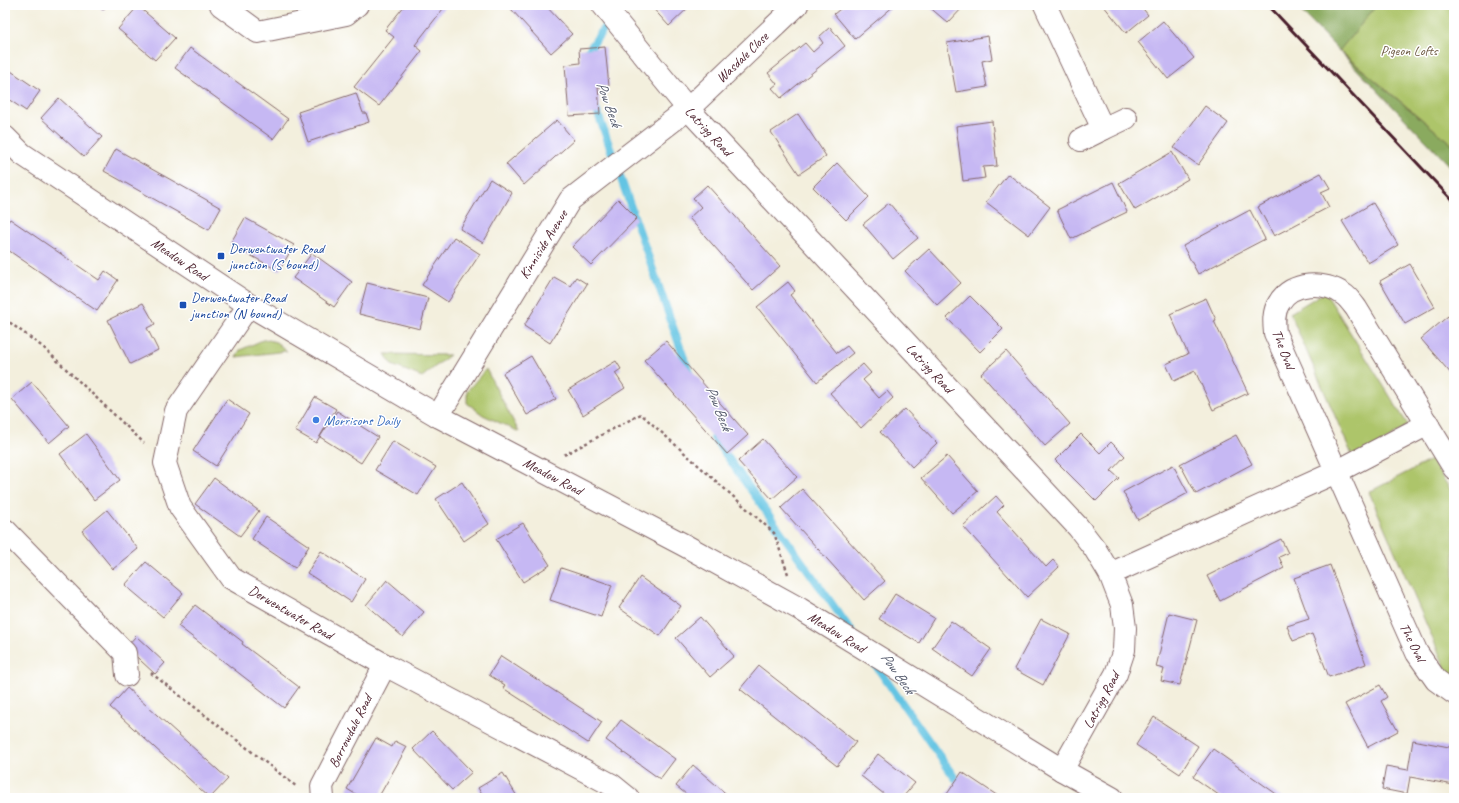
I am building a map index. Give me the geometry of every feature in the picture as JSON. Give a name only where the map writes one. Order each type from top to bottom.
[{"type":"street","points":[[221,5],[258,32],[346,14],[357,5]]},
{"type":"street","name":"Latrigg Road","points":[[603,5],[688,109],[1078,527],[1095,549],[1110,574],[1122,606],[1125,628],[1124,650],[1116,674],[1062,770]]},
{"type":"street","name":"Wasdale Close","points":[[688,109],[797,5]]},
{"type":"street","points":[[1045,5],[1103,129]]},
{"type":"street","name":"Kinniside Avenue","points":[[438,416],[570,200],[688,109]]},
{"type":"street","points":[[1081,140],[1126,118]]},
{"type":"street","name":"Meadow Road","points":[[5,137],[22,154],[249,305],[438,416],[684,545],[800,609],[1062,770],[1112,798]]},
{"type":"street","name":"The Oval","points":[[1454,468],[1356,308],[1344,294],[1330,286],[1316,284],[1301,286],[1287,292],[1279,302],[1274,318],[1275,333],[1416,653],[1436,680],[1454,693]]},
{"type":"street","points":[[165,463],[176,411],[249,305]]},
{"type":"street","points":[[1110,574],[1336,472],[1428,424]]},
{"type":"street","name":"Derwentwater Road","points":[[165,463],[180,507],[231,578],[384,665],[612,785],[628,798]]},
{"type":"street","points":[[5,530],[125,654],[127,675]]},
{"type":"street","name":"Borrowdale Road","points":[[323,794],[322,786],[384,665]]},
{"type":"path","points":[[5,319],[44,348],[165,463]]},
{"type":"path","points":[[538,468],[641,414],[774,533],[788,575]]},
{"type":"path","points":[[125,654],[296,786],[323,794]]},
{"type":"green space","points":[[1295,5],[1377,5],[1339,51]]},
{"type":"green space","name":"Pigeon Lofts","points":[[1377,5],[1454,5],[1454,146],[1339,50]]},
{"type":"green space","points":[[1341,52],[1454,146],[1454,170]]},
{"type":"green space","points":[[1325,292],[1408,425],[1355,462],[1290,313]]},
{"type":"green space","points":[[265,339],[276,342],[287,351],[236,357],[240,350]]},
{"type":"green space","points":[[385,354],[450,355],[422,377],[392,365]]},
{"type":"green space","points":[[486,369],[519,432],[483,415],[467,403],[467,391]]},
{"type":"green space","points":[[1431,460],[1454,495],[1454,681],[1451,681],[1369,492]]},
{"type":"building","points":[[97,5],[107,5],[103,10]]},
{"type":"building","points":[[405,5],[446,5],[415,45],[422,51],[379,106],[354,87],[394,37],[385,30]]},
{"type":"building","points":[[516,5],[545,5],[572,34],[551,53],[511,9]]},
{"type":"building","points":[[650,5],[688,5],[690,6],[669,26]]},
{"type":"building","points":[[845,5],[895,5],[855,39],[834,14]]},
{"type":"building","points":[[927,5],[965,5],[948,23]]},
{"type":"building","points":[[1103,5],[1140,5],[1148,15],[1126,33]]},
{"type":"building","points":[[138,6],[175,38],[155,60],[118,29]]},
{"type":"building","points":[[1163,21],[1194,58],[1168,79],[1138,42]]},
{"type":"building","points":[[830,27],[845,46],[781,98],[772,88],[777,84],[768,73],[805,43],[813,52],[823,43],[819,37]]},
{"type":"building","points":[[988,36],[992,59],[982,61],[987,87],[956,92],[947,43]]},
{"type":"building","points":[[605,47],[609,86],[598,87],[600,114],[569,116],[565,65],[580,63],[579,49]]},
{"type":"building","points":[[190,48],[288,119],[273,139],[175,68]]},
{"type":"building","points":[[5,67],[40,91],[26,111],[5,97]]},
{"type":"building","points":[[356,93],[363,113],[366,113],[369,122],[308,142],[298,112]]},
{"type":"building","points":[[59,98],[102,137],[84,157],[41,118]]},
{"type":"building","points":[[1205,106],[1228,123],[1198,165],[1174,148]]},
{"type":"building","points":[[798,114],[826,156],[799,174],[771,132]]},
{"type":"building","points":[[557,120],[574,140],[524,185],[506,164]]},
{"type":"building","points":[[992,121],[997,166],[983,167],[985,178],[963,181],[956,126]]},
{"type":"building","points":[[116,149],[221,208],[209,230],[104,171]]},
{"type":"building","points":[[1172,152],[1188,179],[1135,210],[1119,183]]},
{"type":"building","points":[[837,163],[869,197],[846,220],[813,187]]},
{"type":"building","points":[[1321,173],[1330,188],[1321,192],[1329,207],[1274,236],[1258,207]]},
{"type":"building","points":[[1008,174],[1050,207],[1029,235],[986,202]]},
{"type":"building","points":[[490,179],[512,193],[483,243],[460,229]]},
{"type":"building","points":[[1113,182],[1127,212],[1071,239],[1057,210]]},
{"type":"building","points":[[707,185],[780,266],[753,290],[689,218],[701,207],[693,198]]},
{"type":"building","points":[[618,199],[637,218],[591,265],[572,247]]},
{"type":"building","points":[[889,203],[918,238],[893,259],[863,224]]},
{"type":"building","points":[[1373,203],[1398,245],[1368,263],[1342,221]]},
{"type":"building","points":[[1250,210],[1265,239],[1198,274],[1183,246]]},
{"type":"building","points":[[245,218],[294,245],[279,271],[230,244]]},
{"type":"building","points":[[10,219],[99,280],[105,271],[118,280],[97,311],[5,248],[5,226]]},
{"type":"building","points":[[454,237],[480,254],[448,302],[422,285]]},
{"type":"building","points":[[929,249],[961,283],[937,305],[905,271]]},
{"type":"building","points":[[312,253],[352,282],[334,307],[293,278]]},
{"type":"building","points":[[1410,264],[1435,307],[1405,324],[1380,281]]},
{"type":"building","points":[[554,277],[570,286],[576,277],[587,284],[550,343],[524,326]]},
{"type":"building","points":[[788,282],[795,291],[790,295],[837,353],[847,346],[853,353],[817,382],[757,307]]},
{"type":"building","points":[[367,283],[428,298],[420,329],[359,314]]},
{"type":"building","points":[[970,296],[1003,329],[980,352],[947,318]]},
{"type":"building","points":[[1206,298],[1216,320],[1214,321],[1248,393],[1213,410],[1195,371],[1174,381],[1166,364],[1188,354],[1170,314]]},
{"type":"building","points":[[143,303],[155,324],[147,328],[158,350],[130,364],[108,320]]},
{"type":"building","points":[[1448,316],[1454,323],[1453,376],[1421,339]]},
{"type":"building","points":[[666,341],[748,435],[727,454],[644,360]]},
{"type":"building","points":[[1006,351],[1070,424],[1045,446],[981,374]]},
{"type":"building","points":[[531,356],[556,399],[527,415],[503,373]]},
{"type":"building","points":[[616,361],[621,369],[615,373],[625,388],[583,415],[568,390]]},
{"type":"building","points":[[863,364],[871,373],[863,380],[879,398],[887,391],[893,398],[861,428],[830,393]]},
{"type":"building","points":[[32,382],[69,426],[49,443],[12,399]]},
{"type":"building","name":"Morrisons Daily","points":[[315,397],[336,409],[316,443],[295,431]]},
{"type":"building","points":[[227,399],[249,414],[216,466],[193,451]]},
{"type":"building","points":[[905,409],[937,443],[912,467],[880,432]]},
{"type":"building","points":[[337,411],[378,437],[361,463],[320,437]]},
{"type":"building","points":[[86,434],[120,480],[94,500],[60,454]]},
{"type":"building","points":[[1081,434],[1100,453],[1111,442],[1125,456],[1111,471],[1119,478],[1096,501],[1055,460]]},
{"type":"building","points":[[1236,435],[1252,464],[1196,494],[1180,464]]},
{"type":"building","points":[[763,439],[797,477],[772,499],[738,461]]},
{"type":"building","points":[[393,441],[436,467],[418,495],[375,470]]},
{"type":"building","points":[[947,456],[978,491],[952,513],[921,478]]},
{"type":"building","points":[[1173,465],[1188,493],[1138,520],[1123,492]]},
{"type":"building","points":[[214,478],[259,511],[240,536],[195,504]]},
{"type":"building","points":[[462,482],[489,524],[464,541],[436,499]]},
{"type":"building","points":[[802,489],[885,581],[864,600],[781,508]]},
{"type":"building","points":[[996,496],[1004,505],[997,512],[1046,567],[1053,560],[1059,567],[1027,597],[963,526]]},
{"type":"building","points":[[107,510],[138,549],[113,569],[82,531]]},
{"type":"building","points":[[266,517],[309,546],[295,568],[252,539]]},
{"type":"building","points":[[523,523],[550,565],[523,582],[496,539]]},
{"type":"building","points":[[1281,539],[1288,553],[1279,557],[1284,568],[1220,601],[1207,576]]},
{"type":"building","points":[[321,551],[365,579],[351,602],[307,573]]},
{"type":"building","points":[[146,562],[183,593],[163,617],[125,585]]},
{"type":"building","points":[[1330,565],[1366,664],[1329,677],[1312,634],[1293,641],[1287,626],[1309,619],[1294,578]]},
{"type":"building","points":[[561,568],[612,585],[601,617],[550,600]]},
{"type":"building","points":[[640,577],[681,606],[660,636],[619,608]]},
{"type":"building","points":[[387,580],[424,612],[403,637],[366,605]]},
{"type":"building","points":[[895,594],[934,618],[919,643],[879,619]]},
{"type":"building","points":[[195,605],[243,642],[242,644],[299,687],[284,708],[178,626]]},
{"type":"building","points":[[1169,613],[1197,620],[1180,685],[1161,681],[1164,669],[1156,667]]},
{"type":"building","points":[[700,617],[734,656],[710,677],[676,638]]},
{"type":"building","points":[[1041,619],[1070,634],[1043,685],[1014,669]]},
{"type":"building","points":[[951,621],[991,649],[972,676],[932,648]]},
{"type":"building","points":[[136,636],[165,663],[155,674],[126,647]]},
{"type":"building","points":[[501,656],[602,722],[588,743],[503,688],[505,685],[489,675]]},
{"type":"building","points":[[759,666],[856,742],[837,766],[740,689]]},
{"type":"building","points":[[1380,685],[1387,697],[1381,701],[1398,731],[1368,747],[1345,704]]},
{"type":"building","points":[[127,688],[228,779],[210,798],[110,707]]},
{"type":"building","points":[[1154,717],[1198,746],[1180,774],[1136,745]]},
{"type":"building","points":[[621,720],[675,759],[660,779],[606,740]]},
{"type":"building","points":[[432,731],[472,772],[452,790],[413,749]]},
{"type":"building","points":[[376,738],[392,747],[395,741],[407,747],[378,798],[362,798],[347,789]]},
{"type":"building","points":[[1413,740],[1454,748],[1454,785],[1410,777],[1407,794],[1382,789],[1386,766],[1408,770]]},
{"type":"building","points":[[1213,749],[1282,798],[1223,798],[1193,777]]},
{"type":"building","points":[[878,754],[915,783],[902,798],[889,798],[861,776]]},
{"type":"building","points":[[693,765],[731,798],[691,798],[676,786]]},
{"type":"building","points":[[962,772],[1001,798],[952,798],[947,794]]},
{"type":"building","points":[[503,773],[518,798],[484,798],[478,788]]},
{"type":"waterway","name":"Pow Beck","points":[[584,57],[620,5]]},
{"type":"waterway","name":"Pow Beck","points":[[595,105],[690,375]]},
{"type":"waterway","name":"Pow Beck","points":[[714,438],[852,632]]},
{"type":"waterway","name":"Pow Beck","points":[[874,663],[969,798]]},
{"type":"railway","points":[[1268,5],[1454,202]]},
{"type":"place","name":"Derwentwater Road junction (S bound)","points":[[221,256]]},
{"type":"place","name":"Derwentwater Road junction (N bound)","points":[[183,305]]},
{"type":"place","name":"Morrisons Daily","points":[[316,420]]}]
